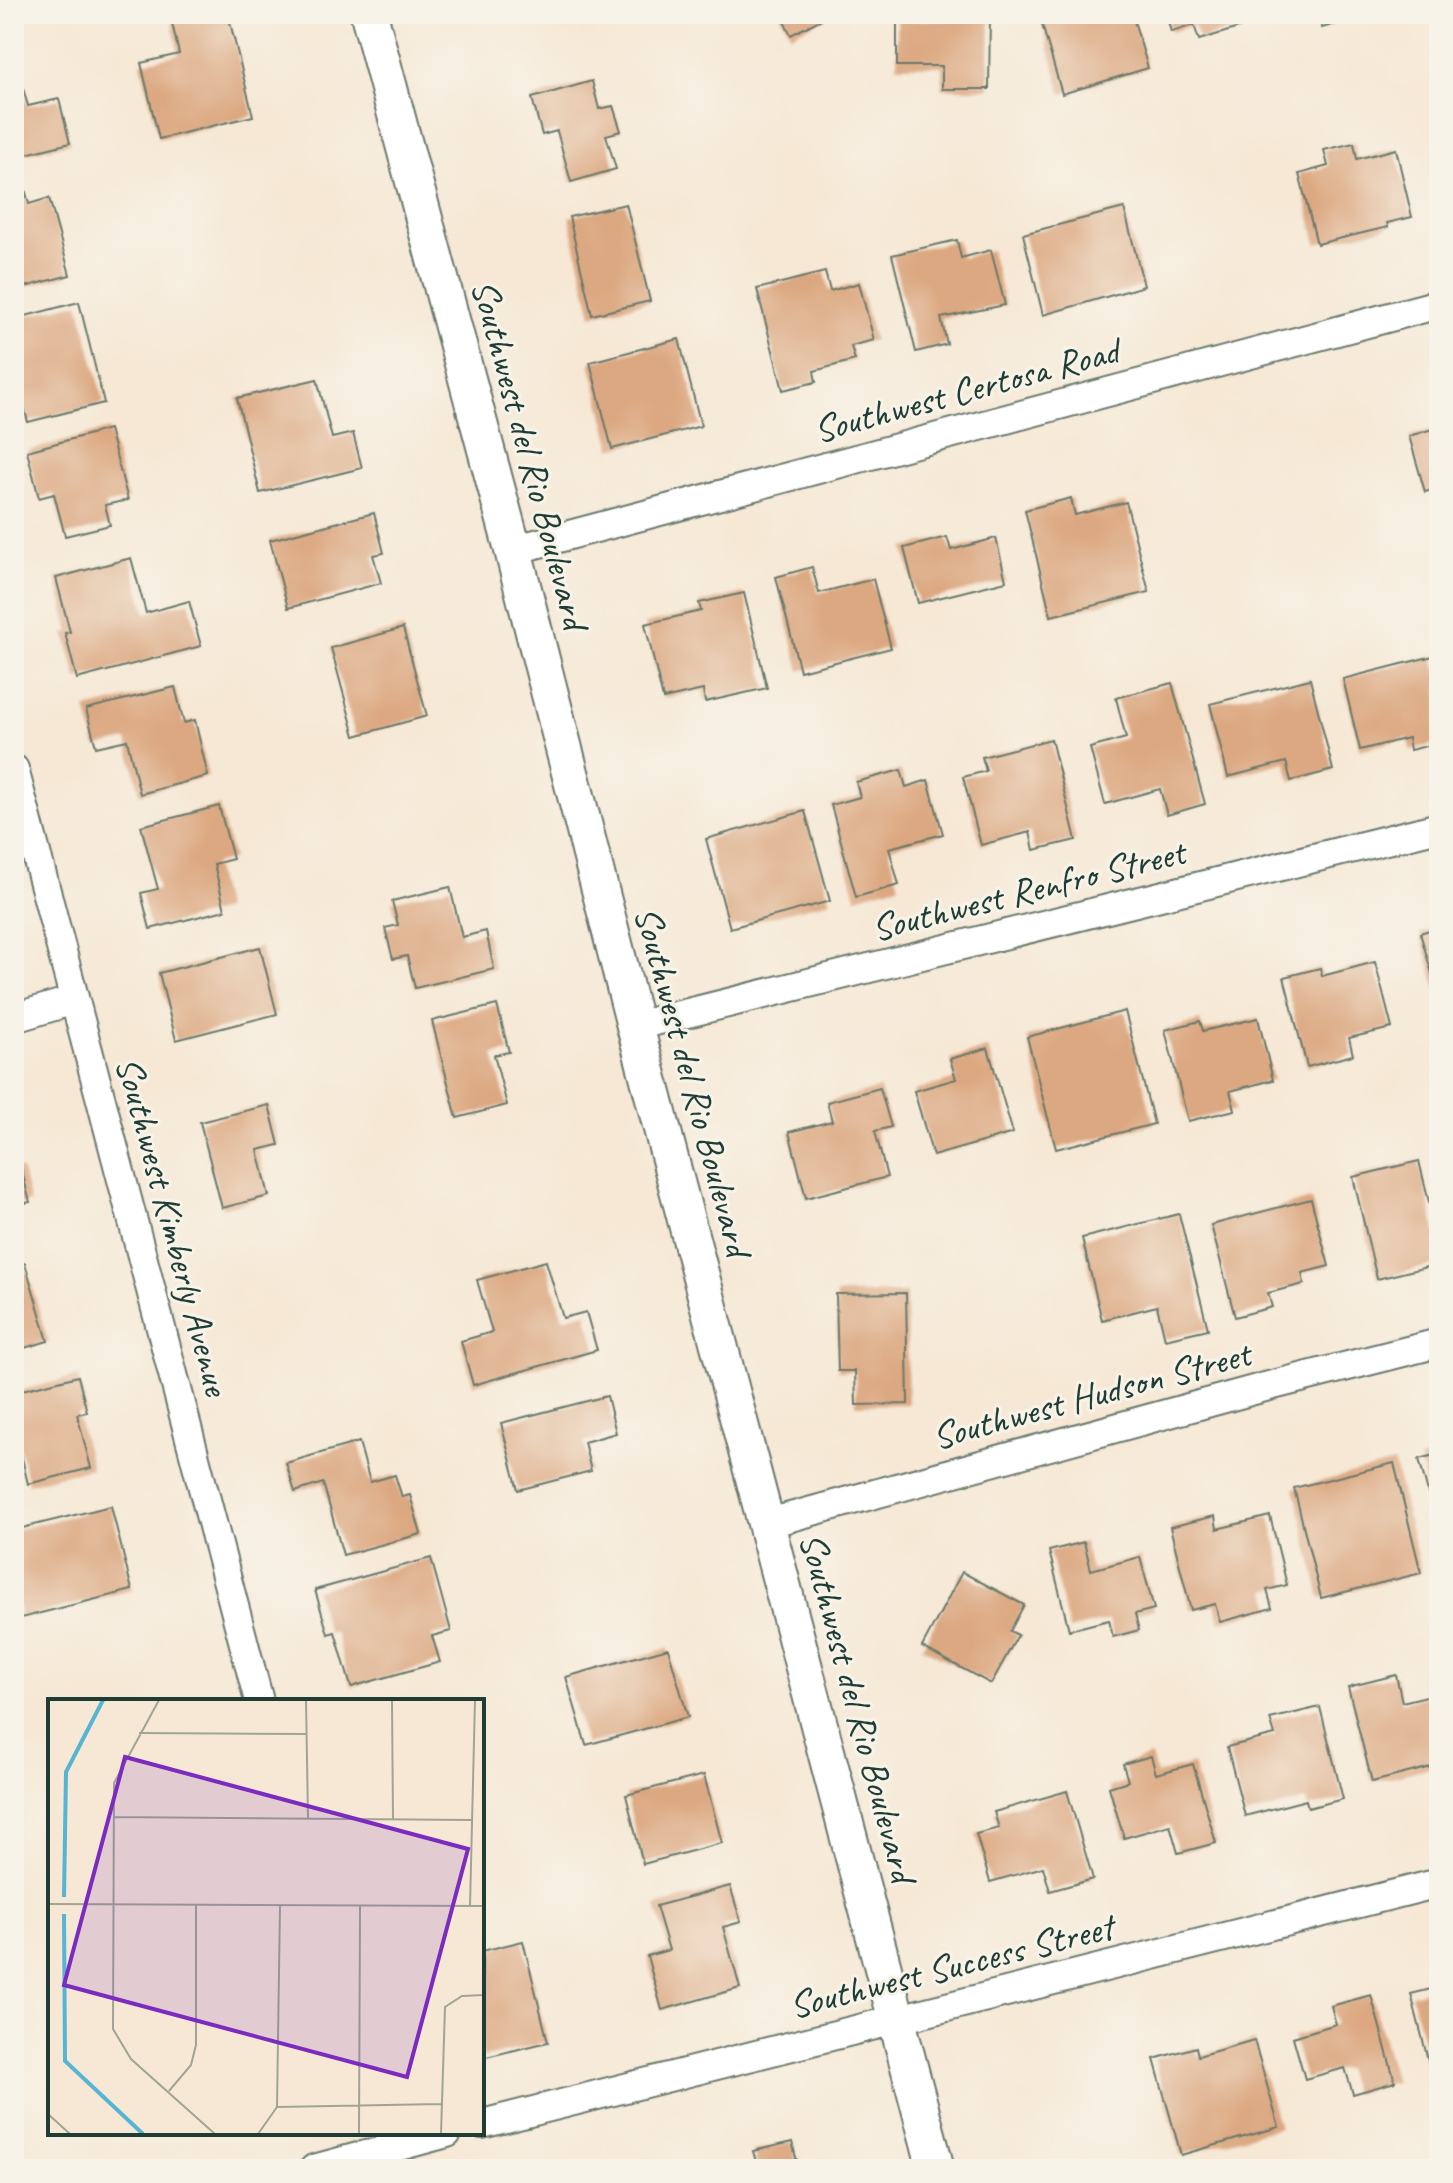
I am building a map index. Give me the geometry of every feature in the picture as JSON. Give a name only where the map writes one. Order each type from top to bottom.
[{"type":"street","name":"Southwest del Rio Boulevard","points":[[369,14],[513,550],[936,2169]]},
{"type":"street","name":"Southwest Certosa Road","points":[[513,550],[1439,304]]},
{"type":"street","name":"Southwest Kimberly Avenue","points":[[14,769],[258,1699]]},
{"type":"street","name":"Southwest Renfro Street","points":[[635,1026],[1439,827]]},
{"type":"street","points":[[14,1018],[74,1000]]},
{"type":"street","name":"Southwest Hudson Street","points":[[765,1524],[1261,1388],[1439,1343]]},
{"type":"street","name":"Southwest Success Street","points":[[484,2123],[1439,1883]]},
{"type":"street","points":[[314,2169],[375,2142],[431,2135]]},
{"type":"building","points":[[208,14],[228,14],[253,116],[159,139],[141,63],[179,54],[172,23]]},
{"type":"building","points":[[780,14],[831,14],[791,35]]},
{"type":"building","points":[[949,14],[990,14],[989,89],[942,89],[942,66],[897,66],[897,20],[949,20]]},
{"type":"building","points":[[1039,14],[1132,14],[1148,68],[1062,94]]},
{"type":"building","points":[[1166,14],[1267,14],[1268,19],[1199,40],[1194,25],[1171,32]]},
{"type":"building","points":[[1318,14],[1366,14],[1366,15],[1322,28]]},
{"type":"building","points":[[14,57],[28,106],[59,99],[70,143],[14,157]]},
{"type":"building","points":[[592,81],[599,109],[613,106],[621,131],[606,135],[616,169],[571,182],[557,131],[542,135],[532,98]]},
{"type":"building","points":[[1354,143],[1357,159],[1396,149],[1412,217],[1387,223],[1388,227],[1317,244],[1299,174],[1328,166],[1324,150]]},
{"type":"building","points":[[23,182],[29,204],[49,198],[70,275],[14,290],[14,184]]},
{"type":"building","points":[[626,204],[650,301],[592,315],[569,217]]},
{"type":"building","points":[[1124,208],[1144,286],[1043,315],[1023,234]]},
{"type":"building","points":[[957,240],[961,258],[991,250],[1005,305],[941,318],[947,344],[916,352],[892,255]]},
{"type":"building","points":[[825,272],[830,291],[859,283],[874,340],[851,346],[855,360],[814,371],[816,382],[783,390],[757,289]]},
{"type":"building","points":[[79,302],[104,403],[28,422],[14,379],[14,319]]},
{"type":"building","points":[[679,339],[701,426],[612,449],[590,362]]},
{"type":"building","points":[[317,379],[332,438],[353,433],[362,468],[260,493],[237,398]]},
{"type":"building","points":[[1439,427],[1439,488],[1425,492],[1409,436]]},
{"type":"building","points":[[109,429],[128,500],[105,505],[110,525],[65,536],[54,494],[39,498],[27,451]]},
{"type":"building","points":[[1071,498],[1075,515],[1126,502],[1149,592],[1051,616],[1025,510]]},
{"type":"building","points":[[374,513],[384,553],[373,555],[381,583],[288,608],[270,540]]},
{"type":"building","points":[[947,537],[951,550],[996,538],[1006,581],[918,603],[904,548]]},
{"type":"building","points":[[131,558],[146,613],[189,601],[201,646],[77,679],[65,633],[70,632],[56,578]]},
{"type":"building","points":[[812,567],[819,593],[873,579],[891,648],[800,671],[776,577]]},
{"type":"building","points":[[744,593],[767,688],[705,702],[703,690],[663,699],[645,624],[701,611],[699,603]]},
{"type":"building","points":[[403,628],[427,716],[355,736],[331,648]]},
{"type":"building","points":[[1433,656],[1439,679],[1439,743],[1410,750],[1408,738],[1360,750],[1343,679]]},
{"type":"building","points":[[1310,679],[1333,770],[1291,781],[1286,762],[1228,777],[1210,704]]},
{"type":"building","points":[[1172,683],[1205,804],[1167,815],[1160,789],[1105,804],[1090,748],[1126,738],[1116,698]]},
{"type":"building","points":[[175,687],[184,723],[195,720],[208,776],[140,794],[127,740],[96,747],[86,709]]},
{"type":"building","points":[[1051,739],[1076,840],[1034,850],[1030,832],[981,845],[963,777],[986,771],[982,757]]},
{"type":"building","points":[[901,770],[906,787],[928,780],[943,834],[889,848],[899,885],[856,897],[831,805],[860,797],[856,782]]},
{"type":"building","points":[[219,806],[233,859],[214,864],[225,910],[150,929],[141,893],[158,889],[141,826]]},
{"type":"building","points":[[805,811],[830,901],[730,928],[706,839]]},
{"type":"building","points":[[450,887],[462,937],[486,931],[494,969],[415,988],[407,956],[393,959],[385,928],[398,925],[392,901]]},
{"type":"building","points":[[1439,927],[1439,994],[1438,994],[1420,933]]},
{"type":"building","points":[[260,947],[277,1014],[176,1040],[159,973]]},
{"type":"building","points":[[1375,962],[1392,1028],[1349,1038],[1353,1055],[1307,1067],[1284,977],[1320,968],[1322,976]]},
{"type":"building","points":[[497,1005],[509,1052],[494,1055],[507,1105],[457,1118],[432,1021]]},
{"type":"building","points":[[1125,1011],[1154,1124],[1056,1149],[1027,1037]]},
{"type":"building","points":[[1258,1018],[1273,1080],[1230,1091],[1235,1110],[1188,1121],[1165,1030],[1200,1021],[1203,1031]]},
{"type":"building","points":[[988,1048],[1013,1133],[933,1156],[914,1091],[956,1079],[950,1059]]},
{"type":"building","points":[[880,1088],[891,1127],[875,1131],[887,1177],[806,1198],[789,1132],[832,1121],[827,1102]]},
{"type":"building","points":[[269,1105],[279,1145],[258,1150],[269,1196],[222,1208],[200,1122]]},
{"type":"building","points":[[1419,1161],[1439,1243],[1439,1264],[1377,1279],[1353,1177]]},
{"type":"building","points":[[21,1168],[30,1202],[14,1206],[14,1170]]},
{"type":"building","points":[[1311,1199],[1329,1266],[1302,1273],[1304,1284],[1268,1293],[1272,1307],[1235,1317],[1211,1225]]},
{"type":"building","points":[[1179,1214],[1208,1329],[1165,1339],[1157,1306],[1102,1320],[1082,1238]]},
{"type":"building","points":[[546,1261],[563,1318],[586,1312],[597,1350],[473,1385],[461,1341],[492,1332],[477,1280]]},
{"type":"building","points":[[25,1263],[48,1341],[14,1351],[14,1266]]},
{"type":"building","points":[[906,1293],[908,1404],[856,1405],[855,1371],[838,1371],[836,1294]]},
{"type":"building","points":[[78,1376],[87,1412],[77,1414],[91,1468],[28,1484],[18,1441],[14,1442],[14,1392]]},
{"type":"building","points":[[607,1396],[616,1433],[584,1442],[591,1471],[518,1490],[501,1423]]},
{"type":"building","points":[[359,1442],[370,1482],[395,1475],[402,1497],[410,1495],[421,1534],[343,1555],[323,1483],[295,1492],[286,1463]]},
{"type":"building","points":[[1439,1454],[1439,1530],[1438,1530],[1419,1459]]},
{"type":"building","points":[[1394,1463],[1421,1573],[1321,1598],[1294,1488]]},
{"type":"building","points":[[111,1506],[132,1590],[21,1618],[14,1589],[14,1530]]},
{"type":"building","points":[[1215,1516],[1217,1529],[1270,1516],[1287,1585],[1267,1590],[1272,1608],[1220,1622],[1215,1604],[1191,1610],[1170,1527]]},
{"type":"building","points":[[1084,1542],[1091,1570],[1140,1557],[1154,1609],[1135,1614],[1139,1630],[1113,1637],[1109,1620],[1069,1630],[1049,1551]]},
{"type":"building","points":[[431,1558],[451,1631],[432,1636],[440,1662],[351,1687],[335,1632],[328,1634],[315,1590]]},
{"type":"building","points":[[962,1572],[1024,1605],[1010,1631],[1018,1635],[991,1684],[922,1647]]},
{"type":"building","points":[[668,1648],[688,1717],[586,1745],[566,1677]]},
{"type":"building","points":[[1396,1675],[1402,1702],[1439,1693],[1439,1765],[1372,1782],[1348,1687]]},
{"type":"building","points":[[1320,1707],[1343,1799],[1308,1808],[1306,1800],[1245,1816],[1227,1747],[1275,1735],[1270,1719]]},
{"type":"building","points":[[1151,1756],[1156,1774],[1193,1764],[1216,1843],[1178,1853],[1170,1825],[1124,1838],[1109,1787],[1128,1781],[1123,1764]]},
{"type":"building","points":[[704,1775],[722,1843],[643,1864],[626,1795]]},
{"type":"building","points":[[1067,1791],[1093,1879],[1050,1891],[1043,1867],[990,1882],[976,1834],[999,1828],[994,1812]]},
{"type":"building","points":[[730,1886],[741,1922],[723,1927],[740,1988],[662,2010],[647,1956],[669,1950],[656,1906]]},
{"type":"building","points":[[523,1941],[548,2042],[484,2058],[484,1951]]},
{"type":"building","points":[[1439,1987],[1439,2091],[1436,2091],[1411,1994]]},
{"type":"building","points":[[1371,1995],[1395,2082],[1353,2094],[1345,2068],[1305,2079],[1293,2037],[1336,2024],[1331,2006]]},
{"type":"building","points":[[1254,2040],[1279,2127],[1181,2155],[1154,2059],[1196,2047],[1198,2056]]},
{"type":"building","points":[[792,2142],[799,2169],[758,2169],[753,2151]]}]
